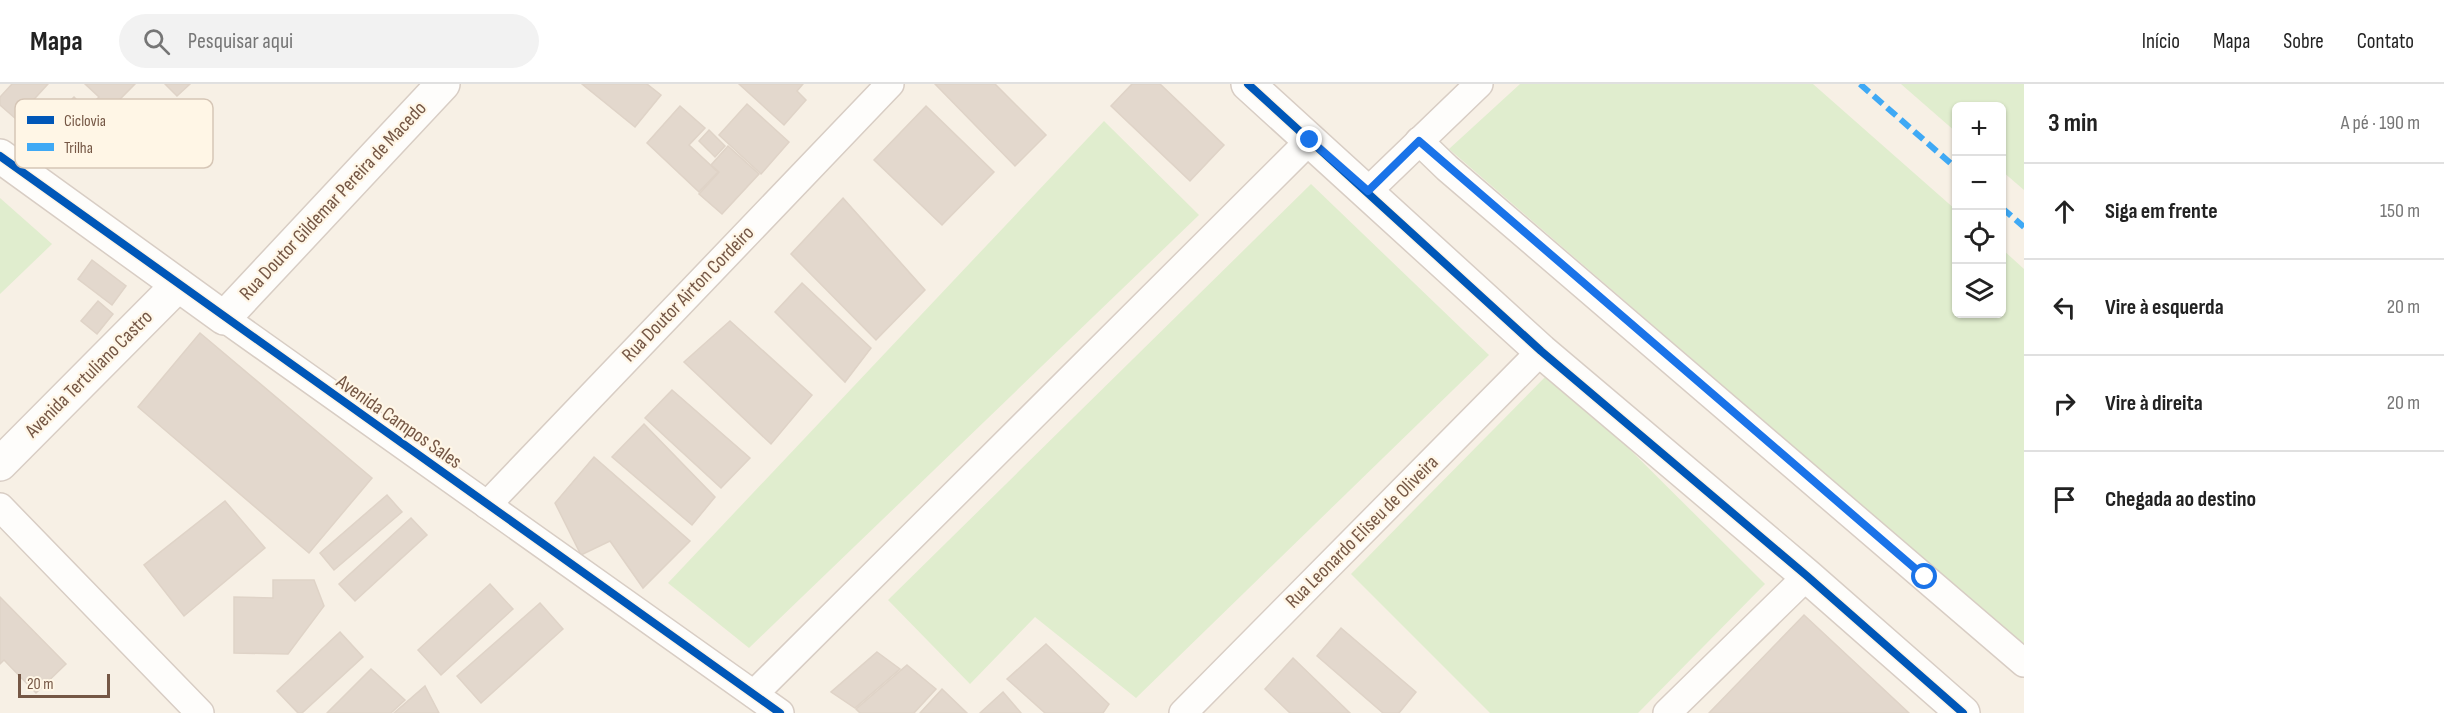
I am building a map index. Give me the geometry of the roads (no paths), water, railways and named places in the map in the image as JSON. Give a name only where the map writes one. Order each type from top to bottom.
[{"type":"street","name":"Rua Doutor Gildemar Pereira de Macedo","points":[[224,318],[443,84]]},
{"type":"street","name":"Rua Doutor Airton Cordeiro","points":[[487,505],[890,84]]},
{"type":"street","points":[[1248,84],[1541,351],[1807,576],[1963,713]]},
{"type":"street","points":[[1368,191],[1479,84]]},
{"type":"street","points":[[754,694],[1310,140]]},
{"type":"street","points":[[1419,141],[1456,176],[2024,663]]},
{"type":"street","name":"Avenida Campos Sales","points":[[0,156],[15,167]]},
{"type":"street","name":"Avenida Campos Sales","points":[[17,168],[780,713]]},
{"type":"street","name":"Avenida Tertuliano Castro","points":[[0,464],[178,285]]},
{"type":"street","name":"Rua Leonardo Eliseu de Oliveira","points":[[1183,713],[1541,351]]},
{"type":"street","points":[[0,507],[200,713]]},
{"type":"street","points":[[1667,713],[1807,576]]}]
